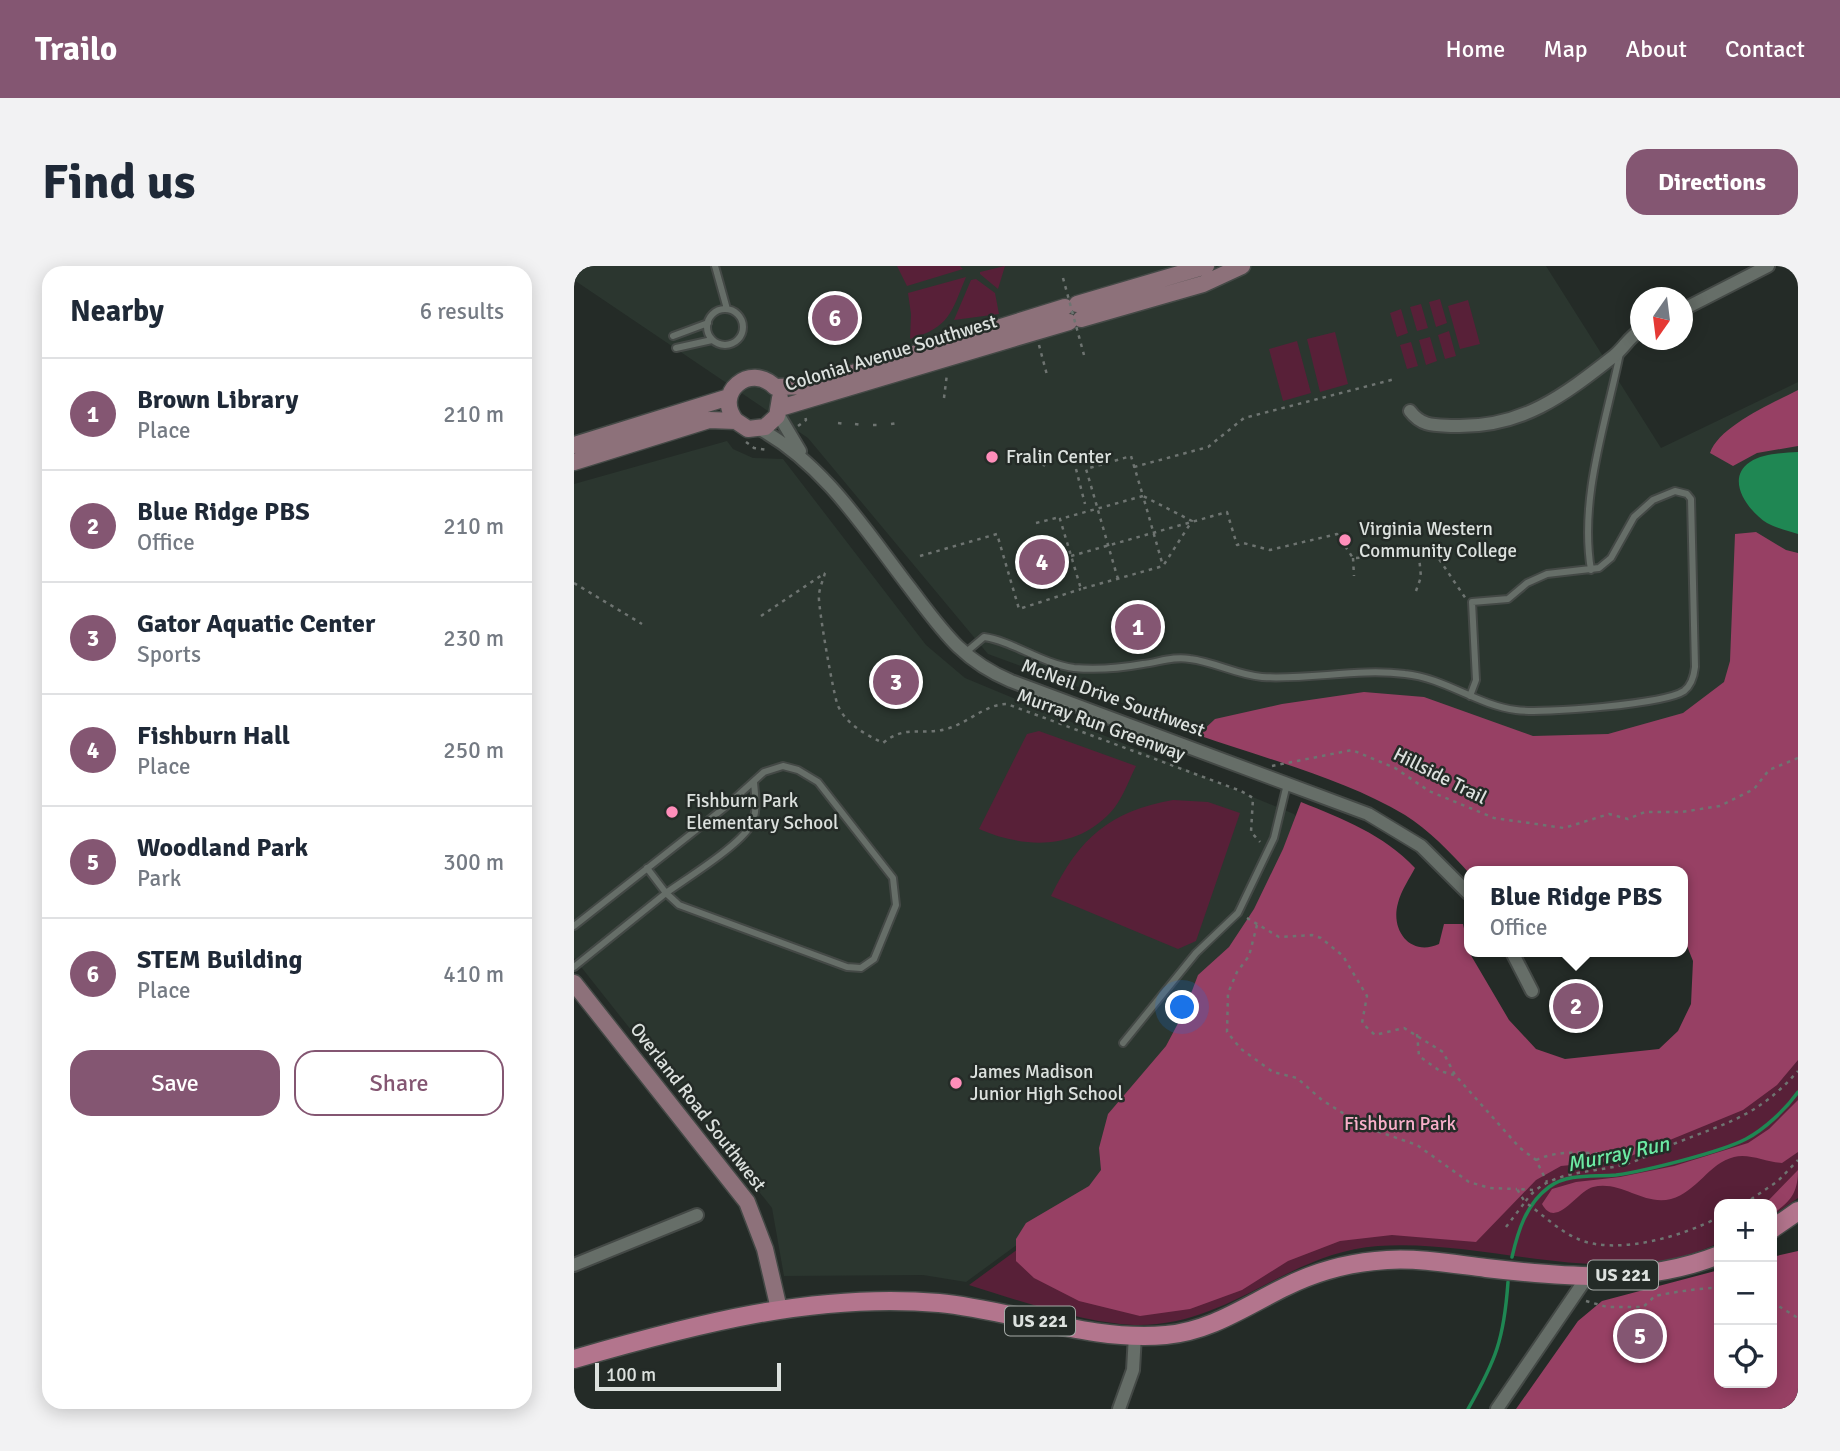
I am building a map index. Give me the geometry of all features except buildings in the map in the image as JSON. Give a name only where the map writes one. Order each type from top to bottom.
[{"type":"main road","name":"Colonial Avenue Southwest","points":[[761,429],[772,423],[779,411],[1206,266]]},
{"type":"main road","name":"Colonial Avenue Southwest","points":[[574,445],[729,397],[734,386],[750,377],[767,380],[775,387],[811,386],[1073,313],[1203,284],[1242,266]]},
{"type":"main road","points":[[775,387],[781,400],[779,411]]},
{"type":"main road","points":[[729,397],[729,411],[736,421],[748,429],[761,429]]},
{"type":"main road","points":[[574,462],[702,422],[736,421]]},
{"type":"main road","name":"Overland Road Southwest","points":[[574,983],[747,1202],[765,1249],[779,1309]]},
{"type":"main road","points":[[1777,1226],[1798,1211]]},
{"type":"main road","name":"US 221","points":[[574,1359],[779,1309],[905,1301],[972,1308],[1062,1326],[1135,1335],[1167,1335],[1203,1328],[1309,1276],[1363,1262],[1413,1260],[1587,1277],[1645,1274],[1714,1256]]},
{"type":"street","points":[[1693,304],[1769,266]]},
{"type":"street","points":[[1410,411],[1417,420],[1428,425],[1468,426],[1514,420],[1549,402],[1621,351],[1630,339]]},
{"type":"street","name":"McNeil Drive Southwest","points":[[779,411],[803,458]]},
{"type":"street","name":"McNeil Drive Southwest","points":[[761,429],[803,458],[846,505],[964,654],[982,668],[1345,804],[1395,829],[1421,846],[1464,889]]},
{"type":"street","points":[[1514,957],[1532,991]]},
{"type":"street","points":[[574,1265],[697,1215]]},
{"type":"street","points":[[1497,1409],[1587,1277]]},
{"type":"street","points":[[1119,1409],[1133,1370],[1135,1335]]},
{"type":"lane","points":[[676,348],[712,340],[720,345],[730,345],[739,339],[743,331],[743,322],[737,314],[727,309],[715,266]]},
{"type":"lane","points":[[712,340],[708,323],[711,316],[727,309]]},
{"type":"lane","points":[[673,336],[708,323]]},
{"type":"lane","points":[[1591,570],[1587,541],[1588,509],[1621,351]]},
{"type":"lane","points":[[964,654],[984,637],[993,638],[1040,660],[1077,668],[1122,667],[1179,658],[1260,677],[1385,672],[1432,679],[1470,696],[1517,710],[1554,711],[1663,698],[1682,693],[1689,686],[1695,667],[1690,496],[1675,491],[1653,500],[1634,517],[1611,558],[1591,570],[1547,575],[1527,583],[1508,599],[1472,603],[1476,680],[1470,696]]},
{"type":"lane","points":[[574,926],[764,772],[783,766],[812,777],[894,878],[896,905],[874,958],[862,968],[847,967],[679,905],[647,868]]},
{"type":"lane","points":[[574,967],[733,843],[751,825],[754,816],[754,782]]},
{"type":"lane","points":[[1123,1043],[1196,953],[1238,913],[1274,838],[1287,782]]},
{"type":"path","points":[[1063,278],[1084,355]]},
{"type":"path","points":[[1039,345],[1047,375]]},
{"type":"path","points":[[944,398],[947,372]]},
{"type":"path","points":[[1134,467],[1208,447],[1244,418],[1395,379]]},
{"type":"path","points":[[792,430],[806,420],[804,412]]},
{"type":"path","points":[[838,423],[845,424]]},
{"type":"path","points":[[891,424],[897,423]]},
{"type":"path","points":[[855,424],[862,425]]},
{"type":"path","points":[[873,425],[879,425]]},
{"type":"path","points":[[741,439],[760,450],[768,450],[775,444]]},
{"type":"path","points":[[1130,451],[1163,566]]},
{"type":"path","points":[[1031,452],[1045,466]]},
{"type":"path","points":[[1118,579],[1086,469],[1131,456]]},
{"type":"path","points":[[1076,469],[1085,504]]},
{"type":"path","points":[[1081,589],[1060,519],[1143,496],[1192,521]]},
{"type":"path","points":[[1071,556],[1227,512],[1237,545],[1244,543],[1264,550],[1337,534],[1353,558],[1354,576]]},
{"type":"path","points":[[1037,523],[1056,518]]},
{"type":"path","points":[[920,556],[997,534],[1019,610],[1163,566],[1192,521]]},
{"type":"path","points":[[1416,591],[1421,577],[1419,556]]},
{"type":"path","points":[[1353,558],[1437,556],[1461,591]]},
{"type":"path","name":"Murray Run Greenway","points":[[761,615],[825,573],[819,594],[819,614],[827,643],[836,704],[852,725],[883,743],[900,732],[945,729],[991,707],[1007,704],[1241,791],[1253,799],[1251,832],[1260,842]]},
{"type":"path","points":[[574,583],[642,624]]},
{"type":"path","name":"Hillside Trail","points":[[1268,775],[1273,765],[1352,750],[1395,768],[1429,790],[1494,818],[1564,828],[1609,814],[1628,819],[1645,812],[1681,812],[1720,806],[1754,789],[1769,770],[1798,758]]},
{"type":"path","points":[[1238,913],[1279,937],[1312,935],[1321,938],[1343,956],[1367,996],[1362,1023],[1375,1035],[1404,1028],[1443,1052],[1455,1075],[1520,1148],[1536,1160],[1547,1182]]},
{"type":"path","points":[[1257,925],[1249,956],[1237,972],[1228,993],[1227,1032],[1241,1049],[1273,1072],[1297,1079],[1322,1100],[1365,1127],[1417,1146],[1469,1182],[1490,1188],[1534,1190]]},
{"type":"path","points":[[1417,1034],[1419,1056],[1440,1071],[1455,1075]]},
{"type":"path","points":[[1506,1227],[1534,1190],[1558,1176],[1629,1163],[1746,1116],[1783,1088],[1798,1071]]},
{"type":"path","points":[[1536,1160],[1554,1152],[1634,1156],[1657,1151]]},
{"type":"path","points":[[1752,1199],[1779,1181],[1798,1160]]},
{"type":"path","points":[[1517,1189],[1526,1202],[1578,1239],[1608,1246],[1660,1238],[1704,1226],[1714,1220]]},
{"type":"path","points":[[1574,1297],[1607,1307],[1643,1307],[1655,1296],[1683,1294],[1698,1288],[1714,1288]]},
{"type":"path","points":[[1777,1305],[1798,1318]]},
{"type":"shaded area","name":"Virginia Western Community College","points":[[574,266],[1546,266],[1661,448],[1798,382],[1798,632],[1591,791],[1263,755],[988,654],[808,438],[574,280]]},
{"type":"shaded area","points":[[897,266],[960,266],[963,269],[907,286]]},
{"type":"shaded area","points":[[1005,266],[998,289],[980,274],[980,272]]},
{"type":"shaded area","points":[[966,277],[957,300],[941,324],[910,339],[908,293]]},
{"type":"shaded area","points":[[976,279],[995,293],[999,314],[954,320],[971,280]]},
{"type":"shaded area","points":[[1440,299],[1447,323],[1436,327],[1429,302]]},
{"type":"shaded area","points":[[1468,300],[1480,344],[1460,349],[1448,306]]},
{"type":"shaded area","points":[[1421,304],[1428,328],[1417,331],[1410,307]]},
{"type":"shaded area","points":[[1401,309],[1408,333],[1397,337],[1390,313]]},
{"type":"shaded area","points":[[1449,331],[1456,356],[1445,359],[1438,335]]},
{"type":"shaded area","points":[[1335,332],[1348,384],[1320,392],[1307,339]]},
{"type":"shaded area","points":[[1430,337],[1437,361],[1426,365],[1419,340]]},
{"type":"shaded area","points":[[1297,341],[1311,393],[1283,401],[1269,349]]},
{"type":"shaded area","points":[[1411,342],[1418,366],[1407,369],[1400,345]]},
{"type":"shaded area","name":"James Madison Junior High School","points":[[727,441],[733,449],[753,458],[783,459],[926,645],[965,678],[1294,814],[1413,956],[966,1282],[923,1275],[784,1276],[772,1208],[574,958],[574,484]]},
{"type":"shaded area","points":[[1798,452],[1798,534],[1771,525],[1760,518],[1742,495],[1739,477],[1743,469],[1755,459]]},
{"type":"shaded area","name":"Fishburn Park","points":[[1798,643],[1798,1198],[1777,1213],[1777,1199],[1714,1199],[1714,1245],[1678,1257],[1636,1264],[1550,1261],[1420,1246],[1378,1246],[1345,1251],[1285,1275],[1229,1303],[1168,1322],[1134,1325],[1093,1320],[969,1285],[1078,1205],[1570,1129],[1753,991],[1688,880],[1688,866],[1686,866]]},
{"type":"shaded area","points":[[1039,731],[1136,766],[1125,791],[1110,813],[1096,825],[1064,840],[1013,840],[979,829],[1027,734]]},
{"type":"shaded area","points":[[1173,800],[1208,802],[1240,813],[1196,941],[1178,949],[1051,896],[1073,858],[1099,830],[1131,811]]},
{"type":"green space","points":[[1798,390],[1798,446],[1757,453],[1733,466],[1710,453],[1715,443],[1735,425]]},
{"type":"green space","points":[[1756,532],[1786,550],[1798,553],[1798,1060],[1777,1085],[1743,1110],[1621,1160],[1561,1166],[1536,1180],[1476,1242],[1392,1235],[1340,1241],[1288,1261],[1242,1290],[1190,1309],[1140,1316],[1079,1301],[1034,1278],[1016,1261],[1016,1239],[1026,1223],[1089,1186],[1101,1170],[1099,1148],[1108,1114],[1166,1046],[1184,1012],[1198,975],[1229,947],[1254,909],[1283,849],[1301,802],[1347,821],[1376,837],[1415,868],[1398,903],[1396,913],[1400,932],[1412,944],[1429,947],[1439,944],[1444,924],[1463,924],[1464,957],[1472,957],[1509,1020],[1536,1049],[1565,1059],[1659,1049],[1678,1031],[1691,1004],[1693,961],[1688,948],[1688,866],[1464,868],[1422,827],[1381,802],[1304,770],[1198,735],[1215,719],[1282,704],[1364,692],[1424,697],[1533,736],[1608,734],[1683,713],[1724,682],[1730,661],[1735,534]]},
{"type":"green space","points":[[1798,1100],[1798,1152],[1782,1163],[1746,1156],[1734,1157],[1717,1165],[1688,1190],[1671,1199],[1651,1199],[1603,1186],[1587,1190],[1567,1207],[1554,1213],[1542,1204],[1552,1189],[1576,1182],[1620,1177],[1674,1166],[1748,1143],[1769,1129]]},
{"type":"green space","points":[[1798,1170],[1797,1184],[1784,1205],[1777,1210],[1777,1199],[1770,1199]]},
{"type":"green space","points":[[1798,1251],[1798,1409],[1516,1409],[1578,1321],[1602,1301],[1714,1271],[1714,1388],[1777,1388],[1777,1256]]},
{"type":"waterway","name":"Murray Run","points":[[1512,1257],[1520,1228],[1529,1210],[1534,1201],[1549,1187],[1573,1178],[1645,1170],[1734,1144],[1768,1124],[1798,1092]]},
{"type":"waterway","name":"Murray Run","points":[[1468,1409],[1497,1348],[1504,1319],[1508,1282]]},
{"type":"place","name":"STEM Building","points":[[835,318]]},
{"type":"place","name":"Fralin Center","points":[[992,457]]},
{"type":"place","name":"Virginia Western Community College","points":[[1345,540]]},
{"type":"place","name":"Fishburn Hall","points":[[1042,562]]},
{"type":"place","name":"Brown Library","points":[[1138,627]]},
{"type":"place","name":"Gator Aquatic Center","points":[[896,682]]},
{"type":"place","name":"Fishburn Park Elementary School","points":[[672,812]]},
{"type":"place","name":"Blue Ridge PBS","points":[[1576,1006]]},
{"type":"place","name":"James Madison Junior High School","points":[[956,1083]]},
{"type":"place","name":"Woodland Park","points":[[1640,1336]]}]
